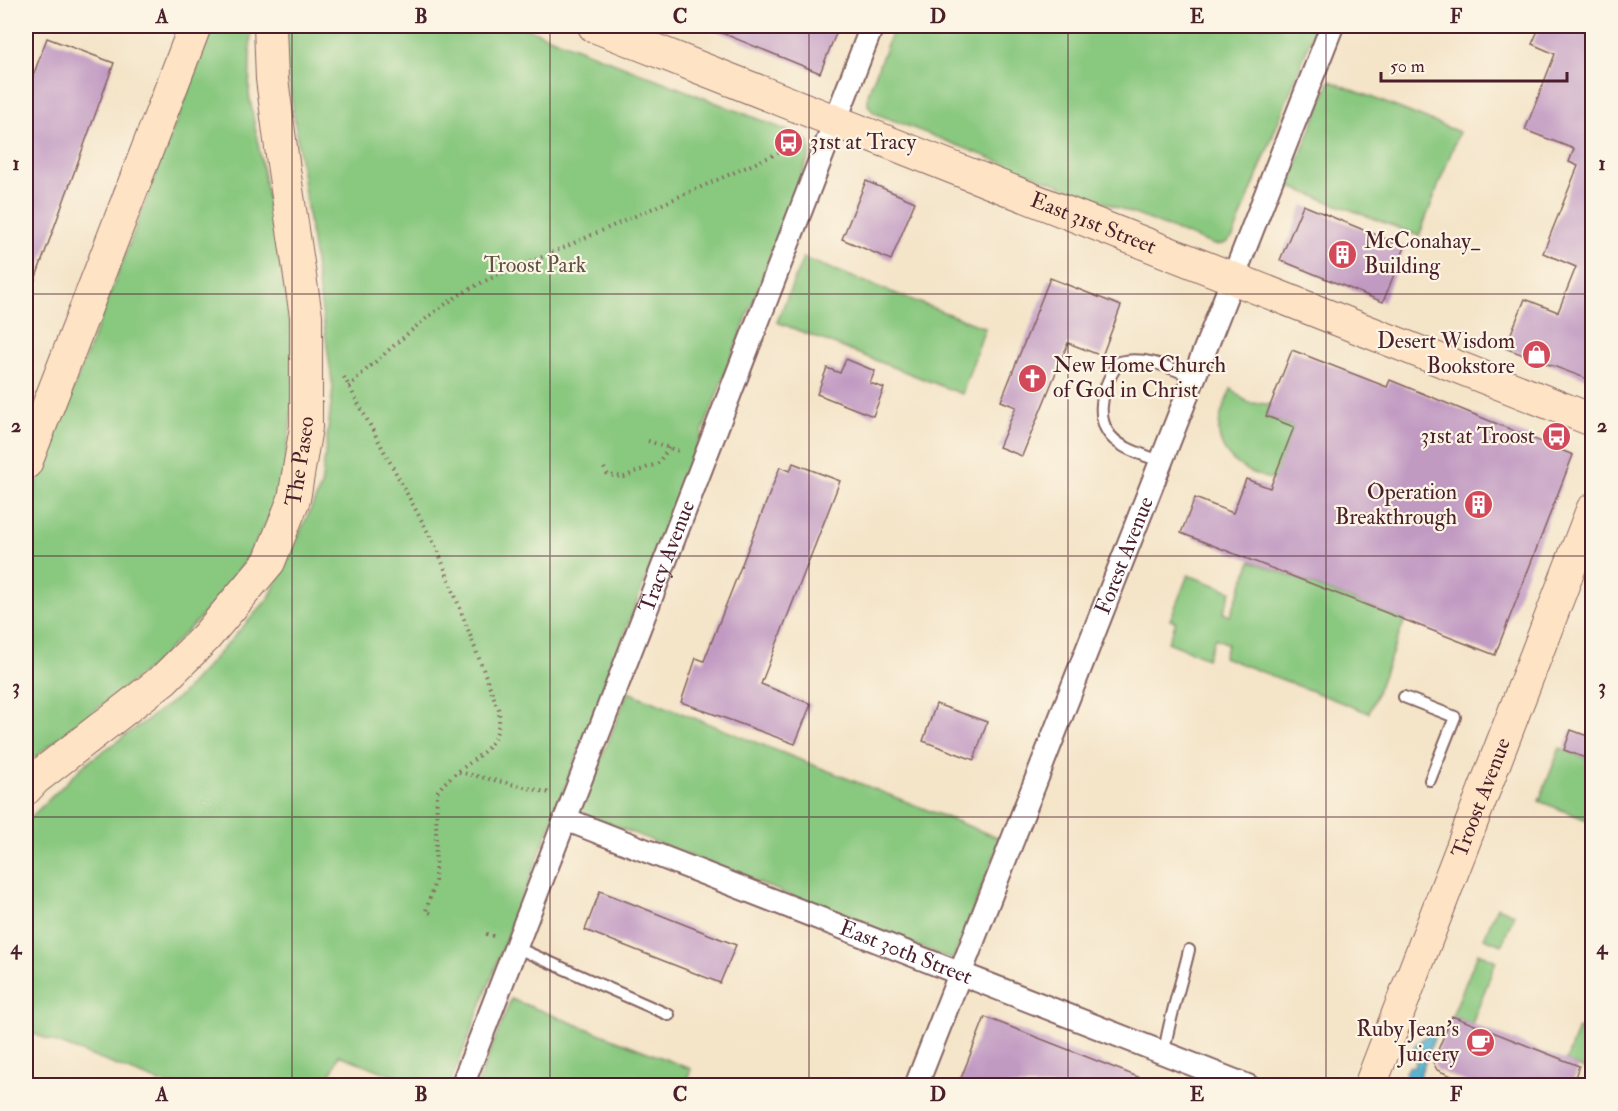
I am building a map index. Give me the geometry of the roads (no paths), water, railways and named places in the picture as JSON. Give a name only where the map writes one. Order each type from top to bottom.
[{"type":"main road","points":[[26,463],[195,26]]},
{"type":"main road","name":"The Paseo","points":[[26,789],[164,679],[206,637],[269,562],[294,499],[306,427],[306,316],[282,153],[270,26]]},
{"type":"main road","name":"East 31st Street","points":[[594,26],[1593,420]]},
{"type":"main road","name":"Troost Avenue","points":[[1370,1086],[1593,510]]},
{"type":"street","name":"Tracy Avenue","points":[[462,1086],[506,942],[565,819],[872,26]]},
{"type":"street","name":"Forest Avenue","points":[[916,1086],[1332,26]]},
{"type":"street","name":"East 30th Street","points":[[565,819],[959,975],[1248,1086]]},
{"type":"lane","points":[[1160,461],[1124,447],[1112,438],[1102,424],[1104,392],[1119,362],[1137,358],[1158,363],[1193,377]]},
{"type":"lane","points":[[1404,697],[1455,717],[1430,780]]},
{"type":"lane","points":[[506,942],[669,1015]]},
{"type":"lane","points":[[1164,1053],[1168,1026],[1178,998],[1189,950]]},
{"type":"water","points":[[1428,1034],[1435,1036],[1416,1085],[1411,1085],[1405,1072],[1410,1066],[1414,1067],[1416,1061],[1412,1054],[1415,1045]]},
{"type":"place","name":"31st at Tracy","points":[[789,142]]},
{"type":"place","name":"McConahay_ Building","points":[[1343,254]]},
{"type":"place","name":"Desert Wisdom Bookstore","points":[[1536,354]]},
{"type":"place","name":"New Home Church of God in Christ","points":[[1032,378]]},
{"type":"place","name":"31st at Troost","points":[[1556,436]]},
{"type":"place","name":"Operation Breakthrough","points":[[1478,505]]},
{"type":"place","name":"Ruby Jean's Juicery","points":[[1480,1042]]},
{"type":"park label","name":"Troost Park","points":[[535,265]]}]
